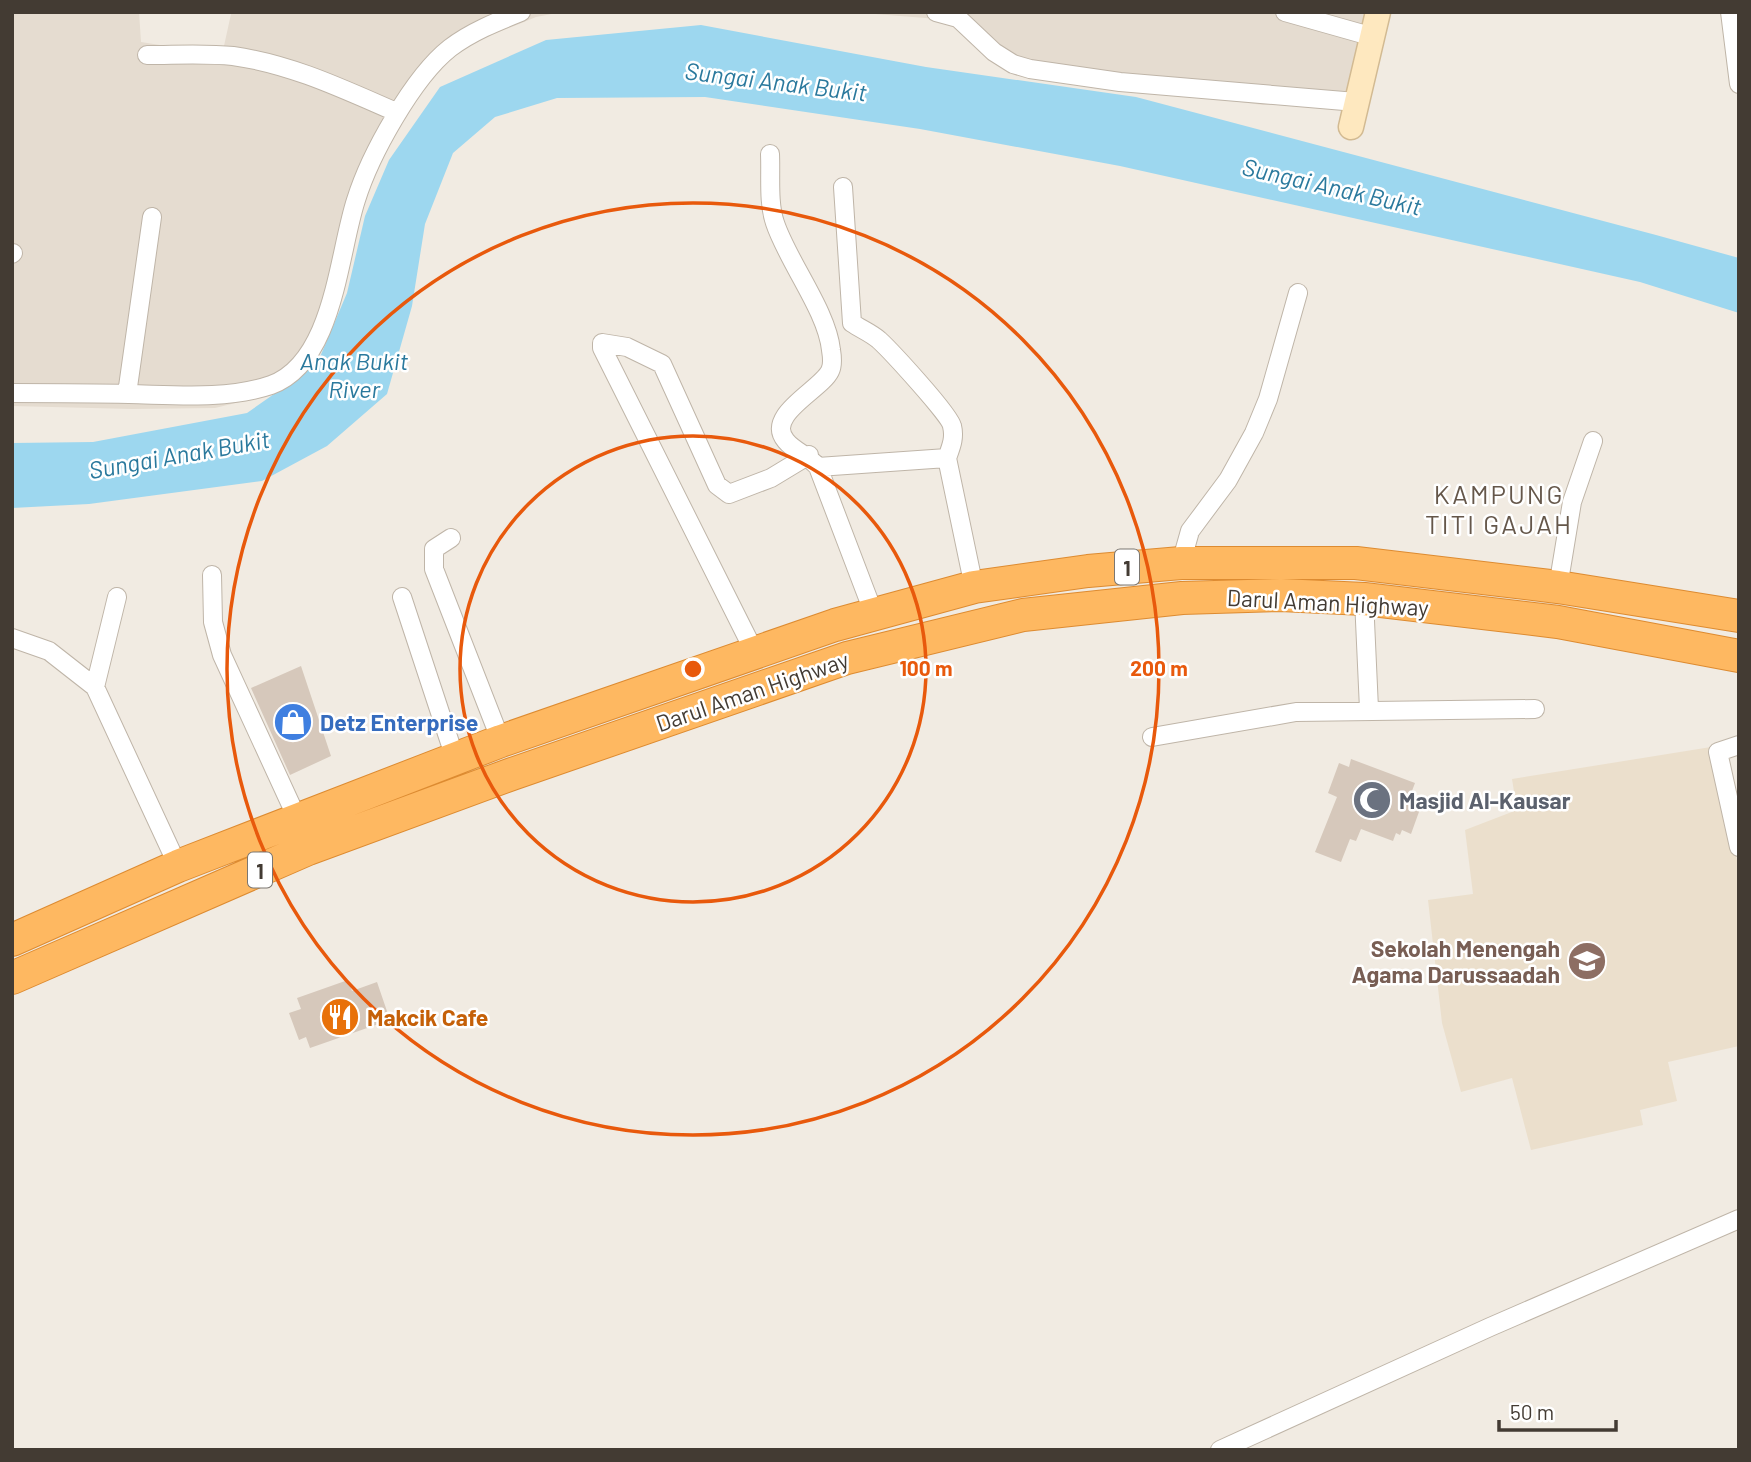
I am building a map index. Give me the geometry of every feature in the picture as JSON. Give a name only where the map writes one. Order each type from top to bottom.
[{"type":"highway","name":"Darul Aman Highway","points":[[12,940],[178,866],[454,758],[755,653],[874,614],[974,587],[1088,570],[1181,563],[1356,563],[1558,587],[1739,616]]},
{"type":"highway","name":"Darul Aman Highway","points":[[12,978],[308,849],[589,747],[847,657],[1023,615],[1182,598],[1281,595],[1364,599],[1558,622],[1739,656]]},
{"type":"highway","points":[[607,704],[631,720],[658,723]]},
{"type":"highway","points":[[535,729],[563,726],[579,735],[589,747]]},
{"type":"street","points":[[12,393],[176,396],[244,391],[271,385],[296,373],[320,334],[357,197],[396,112],[449,49],[482,29],[521,12]]},
{"type":"street","points":[[936,12],[957,15],[994,52],[1013,64],[1030,69],[1120,82],[1356,102]]},
{"type":"street","points":[[1285,12],[1370,36]]},
{"type":"street","points":[[1351,127],[1370,36],[1378,12]]},
{"type":"street","points":[[1730,12],[1739,84]]},
{"type":"street","points":[[147,55],[232,56],[266,63],[309,75],[396,112]]},
{"type":"street","points":[[770,154],[775,224],[831,346],[830,371],[794,404],[783,419],[781,432],[786,442],[814,461],[874,614]]},
{"type":"street","points":[[843,187],[852,323],[882,342],[918,385],[939,403],[952,424],[954,440],[947,458],[974,587]]},
{"type":"street","points":[[127,394],[152,217]]},
{"type":"street","points":[[1181,563],[1190,531],[1228,480],[1254,433],[1268,399],[1298,293]]},
{"type":"street","points":[[755,653],[602,348],[602,343],[627,347],[662,364],[717,485],[729,494],[814,461],[947,458]]},
{"type":"street","points":[[1558,587],[1572,502],[1593,441]]},
{"type":"street","points":[[452,538],[434,549],[434,569],[501,741]]},
{"type":"street","points":[[212,575],[214,622],[222,655],[297,818]]},
{"type":"street","points":[[95,687],[117,597]]},
{"type":"street","points":[[402,597],[454,758]]},
{"type":"street","points":[[1364,599],[1369,709]]},
{"type":"street","points":[[12,638],[49,651],[95,687],[178,866]]},
{"type":"street","points":[[1152,737],[1296,712],[1535,709]]},
{"type":"street","points":[[1739,745],[1718,752],[1739,847]]},
{"type":"street","points":[[1220,1450],[1490,1326],[1739,1219]]},
{"type":"shaded area","points":[[12,12],[139,12],[141,42],[222,55],[231,14],[562,12],[536,17],[487,37],[435,64],[377,152],[297,370],[256,398],[215,408],[132,409],[12,406]]},
{"type":"shaded area","points":[[850,12],[1382,12],[1357,100],[1263,105],[1060,79],[938,19]]},
{"type":"shaded area","name":"Sekolah Menengah Agama Darussaadah","points":[[1711,747],[1739,869],[1739,1046],[1668,1062],[1677,1101],[1640,1110],[1643,1125],[1531,1150],[1512,1078],[1461,1092],[1442,1023],[1428,900],[1473,894],[1465,830],[1517,810],[1512,779]]},
{"type":"water","name":"Anak Bukit River","points":[[701,25],[926,67],[1136,97],[1739,258],[1739,313],[1640,282],[1120,166],[920,129],[705,97],[557,98],[495,117],[453,153],[425,224],[412,306],[387,394],[327,446],[262,481],[89,504],[12,508],[12,443],[93,442],[247,413],[317,364],[347,293],[365,216],[389,160],[440,87],[546,40]]},
{"type":"building","name":"Detz Enterprise","points":[[301,666],[331,756],[290,775],[251,688]]},
{"type":"building","name":"Masjid Al-Kausar","points":[[1351,759],[1415,783],[1407,804],[1420,809],[1411,834],[1402,830],[1400,835],[1396,833],[1393,841],[1361,829],[1356,841],[1350,839],[1341,862],[1315,852],[1337,797],[1328,793],[1339,763],[1349,767]]},
{"type":"building","name":"Makcik Cafe","points":[[348,980],[352,991],[377,982],[390,1020],[310,1048],[306,1037],[299,1040],[289,1013],[301,1009],[297,998]]},
{"type":"place","name":"Detz Enterprise","points":[[293,722]]},
{"type":"place","name":"Masjid Al-Kausar","points":[[1372,800]]},
{"type":"place","name":"Sekolah Menengah Agama Darussaadah","points":[[1587,961]]},
{"type":"place","name":"Makcik Cafe","points":[[340,1017]]},
{"type":"district","name":"KAMPUNG TITI GAJAH","points":[[1499,508]]},
{"type":"water label","name":"Sungai Anak Bukit","points":[[776,81]]},
{"type":"water label","name":"Sungai Anak Bukit","points":[[1332,186]]},
{"type":"water label","name":"Sungai Anak Bukit","points":[[179,454]]}]
